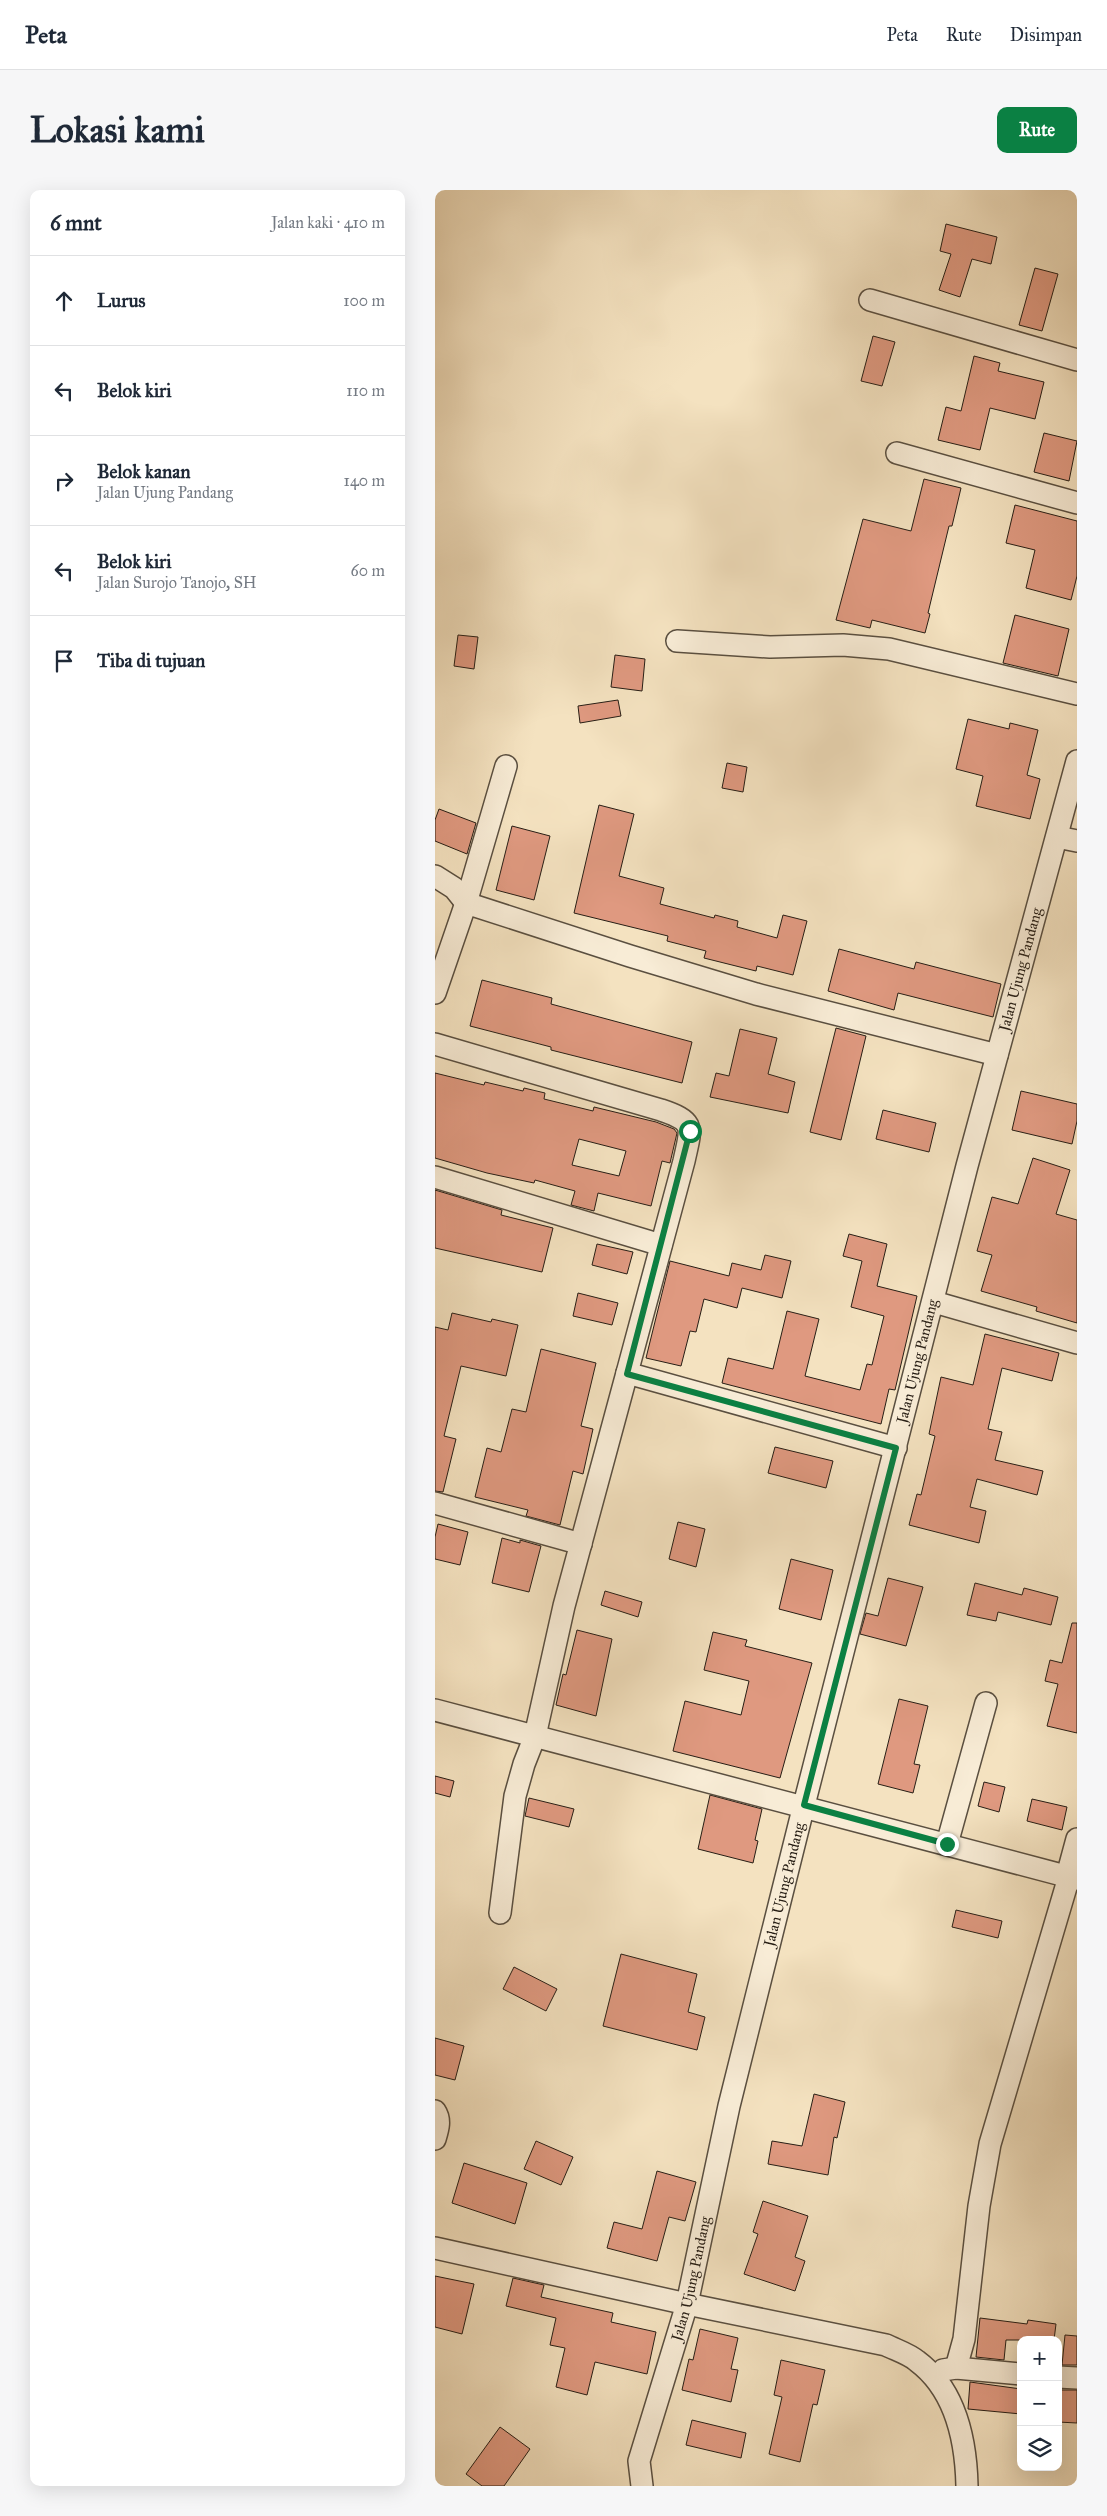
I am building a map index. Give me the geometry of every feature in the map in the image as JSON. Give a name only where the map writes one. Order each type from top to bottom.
[{"type":"street","points":[[870,300],[1077,360]]},
{"type":"street","points":[[897,453],[1077,503]]},
{"type":"street","points":[[677,641],[770,647],[843,645],[889,649],[1077,694]]},
{"type":"street","name":"Jalan Ujung Pandang","points":[[641,2486],[639,2461],[687,2304],[729,2106],[804,1805],[997,1055],[1067,839],[1077,762]]},
{"type":"street","points":[[435,993],[466,903],[506,766]]},
{"type":"street","points":[[435,876],[454,888],[466,903],[648,962],[756,994],[997,1055]]},
{"type":"street","points":[[435,1044],[684,1118],[690,1131],[581,1544],[535,1736],[523,1764],[515,1796],[500,1913]]},
{"type":"street","points":[[435,1177],[661,1246]]},
{"type":"street","points":[[934,1302],[1077,1343]]},
{"type":"street","points":[[627,1374],[896,1448]]},
{"type":"street","points":[[435,1503],[581,1544]]},
{"type":"street","points":[[947,1844],[986,1703]]},
{"type":"street","points":[[435,1710],[804,1805],[1071,1877]]},
{"type":"street","points":[[956,2368],[964,2339],[979,2206],[990,2144],[1071,1877],[1077,1839]]},
{"type":"street","points":[[435,2111],[439,2116],[439,2128],[435,2139]]},
{"type":"street","points":[[435,2248],[687,2304],[886,2345],[916,2360],[937,2379],[956,2412],[967,2456],[967,2486]]},
{"type":"street","points":[[928,2371],[956,2368],[1017,2374]]},
{"type":"street","points":[[1062,2377],[1077,2378]]},
{"type":"building","points":[[946,224],[997,237],[991,264],[972,259],[960,297],[939,290],[951,254],[940,251]]},
{"type":"building","points":[[1035,268],[1058,274],[1042,331],[1019,325]]},
{"type":"building","points":[[873,336],[895,342],[882,386],[861,381]]},
{"type":"building","points":[[974,356],[1000,363],[998,371],[1044,382],[1035,419],[990,408],[980,450],[938,440],[946,407],[961,411]]},
{"type":"building","points":[[1044,433],[1077,441],[1069,481],[1034,472]]},
{"type":"building","points":[[924,479],[961,488],[952,526],[949,526],[925,633],[872,620],[870,628],[836,620],[863,519],[911,531]]},
{"type":"building","points":[[1015,505],[1077,521],[1077,576],[1071,600],[1026,588],[1035,550],[1006,543]]},
{"type":"building","points":[[1015,615],[1069,629],[1058,676],[1003,663]]},
{"type":"building","points":[[458,635],[478,637],[474,669],[454,666]]},
{"type":"building","points":[[615,655],[645,659],[642,691],[611,687]]},
{"type":"building","points":[[618,700],[621,716],[580,723],[578,706]]},
{"type":"building","points":[[968,719],[1009,729],[1010,723],[1038,730],[1027,775],[1040,779],[1030,819],[976,806],[983,776],[956,769]]},
{"type":"building","points":[[727,763],[747,767],[743,792],[722,788]]},
{"type":"building","points":[[599,805],[634,814],[619,876],[664,888],[660,904],[714,918],[715,915],[738,921],[737,927],[777,938],[783,915],[807,921],[793,975],[757,966],[756,971],[704,958],[706,951],[667,941],[668,936],[574,913]]},
{"type":"building","points":[[439,809],[476,823],[467,854],[435,841],[435,820]]},
{"type":"building","points":[[512,826],[550,836],[534,900],[496,890]]},
{"type":"building","points":[[839,949],[914,969],[916,962],[1001,984],[993,1017],[898,993],[894,1010],[828,991]]},
{"type":"building","points":[[482,980],[552,998],[551,1004],[692,1042],[682,1083],[551,1050],[551,1047],[470,1026]]},
{"type":"building","points":[[836,1028],[866,1036],[841,1140],[810,1132]]},
{"type":"building","points":[[740,1029],[777,1038],[768,1074],[795,1082],[788,1113],[710,1097],[716,1073],[729,1076]]},
{"type":"building","points":[[435,1073],[484,1085],[485,1082],[523,1091],[524,1088],[545,1093],[544,1099],[593,1111],[594,1107],[656,1122],[674,1129],[677,1133],[670,1163],[662,1161],[651,1206],[598,1193],[594,1211],[571,1205],[575,1191],[535,1180],[534,1183],[487,1173],[435,1158]],"holes":[[[579,1139],[626,1151],[619,1176],[572,1165]]]},
{"type":"building","points":[[1021,1091],[1077,1104],[1077,1121],[1072,1144],[1012,1130]]},
{"type":"building","points":[[883,1110],[936,1123],[929,1152],[876,1139]]},
{"type":"building","points":[[1033,1158],[1070,1170],[1056,1214],[1077,1220],[1077,1323],[1036,1311],[1037,1307],[981,1291],[992,1255],[977,1251],[992,1197],[1018,1204]]},
{"type":"building","points":[[435,1190],[502,1210],[501,1215],[553,1228],[542,1272],[435,1248]]},
{"type":"building","points":[[849,1234],[887,1244],[877,1286],[917,1296],[895,1390],[889,1389],[881,1424],[722,1383],[728,1358],[773,1369],[787,1311],[819,1319],[805,1376],[860,1390],[867,1364],[872,1365],[884,1316],[851,1307],[862,1261],[843,1256]]},
{"type":"building","points":[[597,1244],[633,1252],[627,1274],[592,1265]]},
{"type":"building","points":[[765,1255],[791,1261],[782,1298],[742,1288],[737,1308],[704,1299],[696,1332],[690,1331],[681,1366],[646,1358],[670,1261],[729,1276],[732,1263],[761,1270]]},
{"type":"building","points":[[578,1293],[618,1303],[612,1325],[573,1316]]},
{"type":"building","points":[[452,1313],[491,1322],[492,1319],[518,1325],[506,1376],[461,1366],[444,1436],[456,1439],[443,1492],[435,1491],[435,1327],[448,1330]]},
{"type":"building","points":[[985,1334],[1059,1353],[1052,1381],[1002,1368],[988,1429],[1002,1432],[995,1460],[1043,1471],[1037,1495],[977,1479],[970,1507],[986,1511],[979,1543],[909,1525],[917,1494],[921,1495],[935,1436],[929,1434],[941,1377],[973,1385]]},
{"type":"building","points":[[541,1349],[596,1363],[581,1426],[593,1429],[583,1474],[573,1471],[560,1525],[526,1516],[528,1510],[475,1497],[487,1448],[501,1452],[512,1409],[526,1412]]},
{"type":"building","points":[[775,1447],[833,1461],[826,1488],[768,1473]]},
{"type":"building","points":[[678,1522],[705,1529],[696,1567],[669,1559]]},
{"type":"building","points":[[438,1524],[468,1532],[460,1565],[435,1559],[435,1537]]},
{"type":"building","points":[[502,1538],[520,1543],[520,1540],[541,1546],[529,1592],[492,1583]]},
{"type":"building","points":[[791,1559],[833,1570],[821,1620],[779,1609]]},
{"type":"building","points":[[888,1578],[923,1587],[906,1646],[860,1634],[866,1613],[878,1616]]},
{"type":"building","points":[[975,1583],[1022,1595],[1024,1588],[1058,1597],[1051,1625],[998,1612],[996,1621],[967,1615]]},
{"type":"building","points":[[605,1591],[642,1602],[638,1617],[601,1605]]},
{"type":"building","points":[[1072,1623],[1077,1623],[1077,1733],[1047,1726],[1058,1684],[1045,1681],[1050,1660],[1062,1663]]},
{"type":"building","points":[[577,1630],[612,1639],[596,1716],[556,1705],[563,1674],[566,1675]]},
{"type":"building","points":[[713,1632],[747,1640],[745,1646],[812,1663],[780,1778],[673,1751],[685,1701],[741,1715],[749,1681],[704,1670]]},
{"type":"building","points":[[899,1699],[928,1706],[914,1764],[920,1765],[913,1793],[878,1784]]},
{"type":"building","points":[[435,1776],[454,1781],[450,1797],[435,1793]]},
{"type":"building","points":[[984,1782],[1005,1787],[999,1812],[978,1806]]},
{"type":"building","points":[[710,1795],[762,1809],[755,1840],[758,1841],[753,1863],[698,1849]]},
{"type":"building","points":[[529,1798],[574,1809],[569,1827],[525,1816]]},
{"type":"building","points":[[1032,1799],[1067,1807],[1062,1830],[1027,1821]]},
{"type":"building","points":[[956,1910],[1002,1921],[998,1938],[952,1927]]},
{"type":"building","points":[[621,1954],[697,1974],[688,2012],[705,2017],[697,2050],[603,2026]]},
{"type":"building","points":[[514,1967],[557,1989],[546,2011],[503,1989]]},
{"type":"building","points":[[435,2038],[464,2046],[455,2080],[435,2075]]},
{"type":"building","points":[[814,2094],[845,2102],[837,2138],[834,2137],[828,2175],[768,2164],[772,2141],[802,2146]]},
{"type":"building","points":[[536,2141],[573,2157],[561,2185],[524,2169]]},
{"type":"building","points":[[464,2163],[527,2183],[515,2224],[452,2203]]},
{"type":"building","points":[[657,2171],[696,2182],[685,2221],[669,2217],[657,2261],[607,2248],[614,2222],[642,2229]]},
{"type":"building","points":[[763,2201],[808,2216],[795,2257],[805,2261],[795,2291],[744,2274],[758,2234],[753,2232]]},
{"type":"building","points":[[435,2276],[474,2284],[462,2334],[435,2327]]},
{"type":"building","points":[[513,2278],[544,2285],[541,2297],[613,2313],[611,2322],[656,2332],[647,2374],[595,2362],[587,2395],[556,2387],[565,2348],[550,2345],[556,2318],[506,2306]]},
{"type":"building","points":[[980,2318],[1027,2324],[1028,2320],[1056,2324],[1054,2336],[1017,2336],[1017,2340],[1006,2340],[1004,2360],[976,2357]]},
{"type":"building","points":[[700,2329],[738,2338],[731,2369],[738,2370],[731,2402],[682,2390],[689,2359],[693,2360]]},
{"type":"building","points":[[1065,2335],[1077,2336],[1077,2365],[1062,2365]]},
{"type":"building","points":[[781,2360],[825,2370],[817,2405],[813,2404],[800,2462],[769,2454],[782,2397],[774,2395]]},
{"type":"building","points":[[970,2382],[1017,2388],[1017,2414],[968,2409]]},
{"type":"building","points":[[1062,2390],[1077,2390],[1077,2423],[1062,2422]]},
{"type":"building","points":[[692,2420],[746,2433],[741,2458],[686,2445]]},
{"type":"building","points":[[500,2427],[530,2449],[504,2486],[482,2486],[466,2474]]},
{"type":"route","points":[[690,1131],[684,1161],[627,1374],[896,1448],[804,1805],[947,1844]]}]
